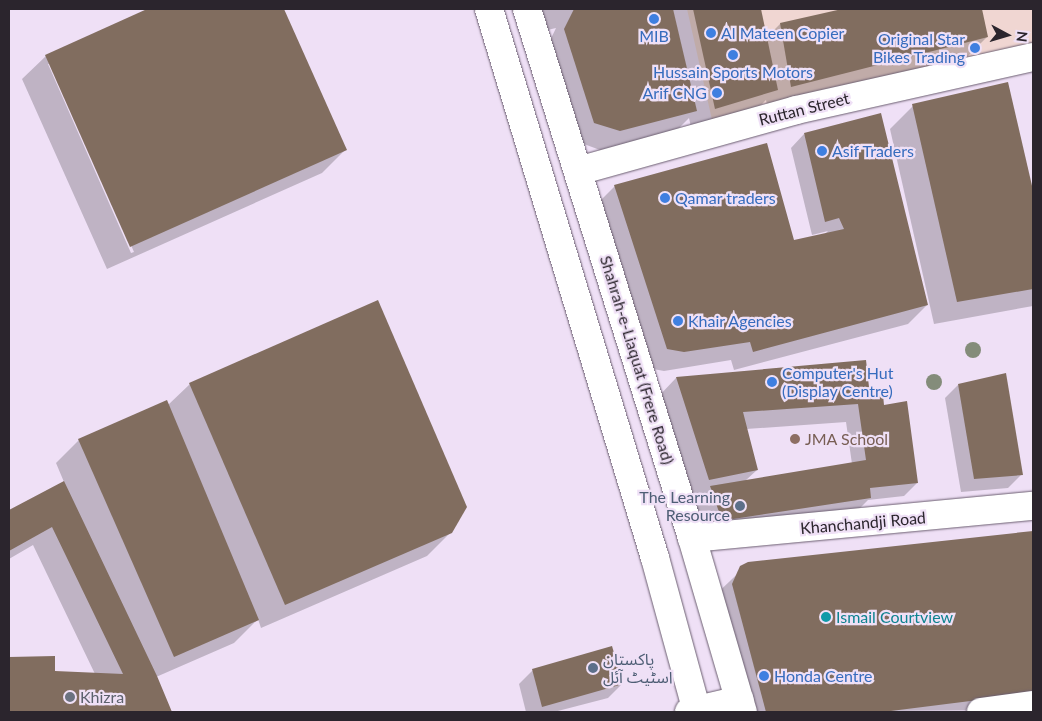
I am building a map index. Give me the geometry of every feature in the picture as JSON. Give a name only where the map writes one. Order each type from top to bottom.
[{"type":"main road","points":[[489,9],[655,558],[694,711],[742,706]]},
{"type":"main road","name":"Shahrah-e-Liaquat (Frere Road)","points":[[527,9],[692,538],[742,706]]},
{"type":"main road","name":"Ruttan Street","points":[[578,171],[796,110],[1033,57]]},
{"type":"main road","name":"Khanchandji Road","points":[[692,538],[1033,506]]},
{"type":"main road","points":[[981,712],[1033,705]]},
{"type":"shaded area","points":[[687,9],[1033,9],[1033,57],[715,133]]},
{"type":"building","points":[[147,9],[284,9],[347,150],[130,247],[45,55]]},
{"type":"building","points":[[574,9],[673,9],[697,111],[620,131],[594,123],[564,29]]},
{"type":"building","points":[[693,9],[761,9],[778,90],[715,109]]},
{"type":"building","points":[[842,9],[982,9],[988,37],[791,87],[780,23]]},
{"type":"building","points":[[1008,82],[1033,190],[1033,289],[957,302],[912,104]]},
{"type":"building","points":[[881,113],[928,305],[753,352],[750,342],[684,352],[667,349],[614,185],[767,143],[794,240],[844,229],[839,218],[825,222],[804,133]]},
{"type":"building","points":[[378,300],[467,507],[452,533],[285,605],[189,383]]},
{"type":"building","points":[[866,360],[870,396],[883,395],[884,405],[907,401],[918,483],[870,488],[871,498],[733,519],[719,512],[710,486],[866,460],[858,404],[743,412],[758,470],[709,480],[676,377]]},
{"type":"building","points":[[1006,373],[1023,475],[974,479],[958,384]]},
{"type":"building","points":[[167,400],[259,620],[174,657],[78,439]]},
{"type":"building","points":[[64,481],[157,676],[172,712],[9,712],[9,657],[55,656],[55,671],[123,674],[52,527],[9,551],[9,510]]},
{"type":"building","points":[[1033,531],[1033,693],[883,712],[766,712],[732,584],[740,566],[748,562]]},
{"type":"building","points":[[612,646],[623,684],[542,707],[532,669]]},
{"type":"place","name":"MIB","points":[[654,19]]},
{"type":"place","name":"Al Mateen Copier","points":[[711,33]]},
{"type":"place","name":"Original Star Bikes Trading","points":[[975,48]]},
{"type":"place","name":"Hussain Sports Motors","points":[[733,55]]},
{"type":"place","name":"Arif CNG","points":[[717,93]]},
{"type":"place","name":"Asif Traders","points":[[822,151]]},
{"type":"place","name":"Qamar traders","points":[[665,198]]},
{"type":"place","name":"Khair Agencies","points":[[678,321]]},
{"type":"place","name":"Computer's Hut (Display Centre)","points":[[772,382]]},
{"type":"place","name":"JMA School","points":[[795,439]]},
{"type":"place","name":"The Learning Resource","points":[[740,506]]},
{"type":"place","name":"Ismail Courtview","points":[[826,617]]},
{"type":"place","name":"پاکستان اسٹیٹ آئل","points":[[593,668]]},
{"type":"place","name":"Honda Centre","points":[[764,676]]},
{"type":"place","name":"Khizra","points":[[70,697]]}]
